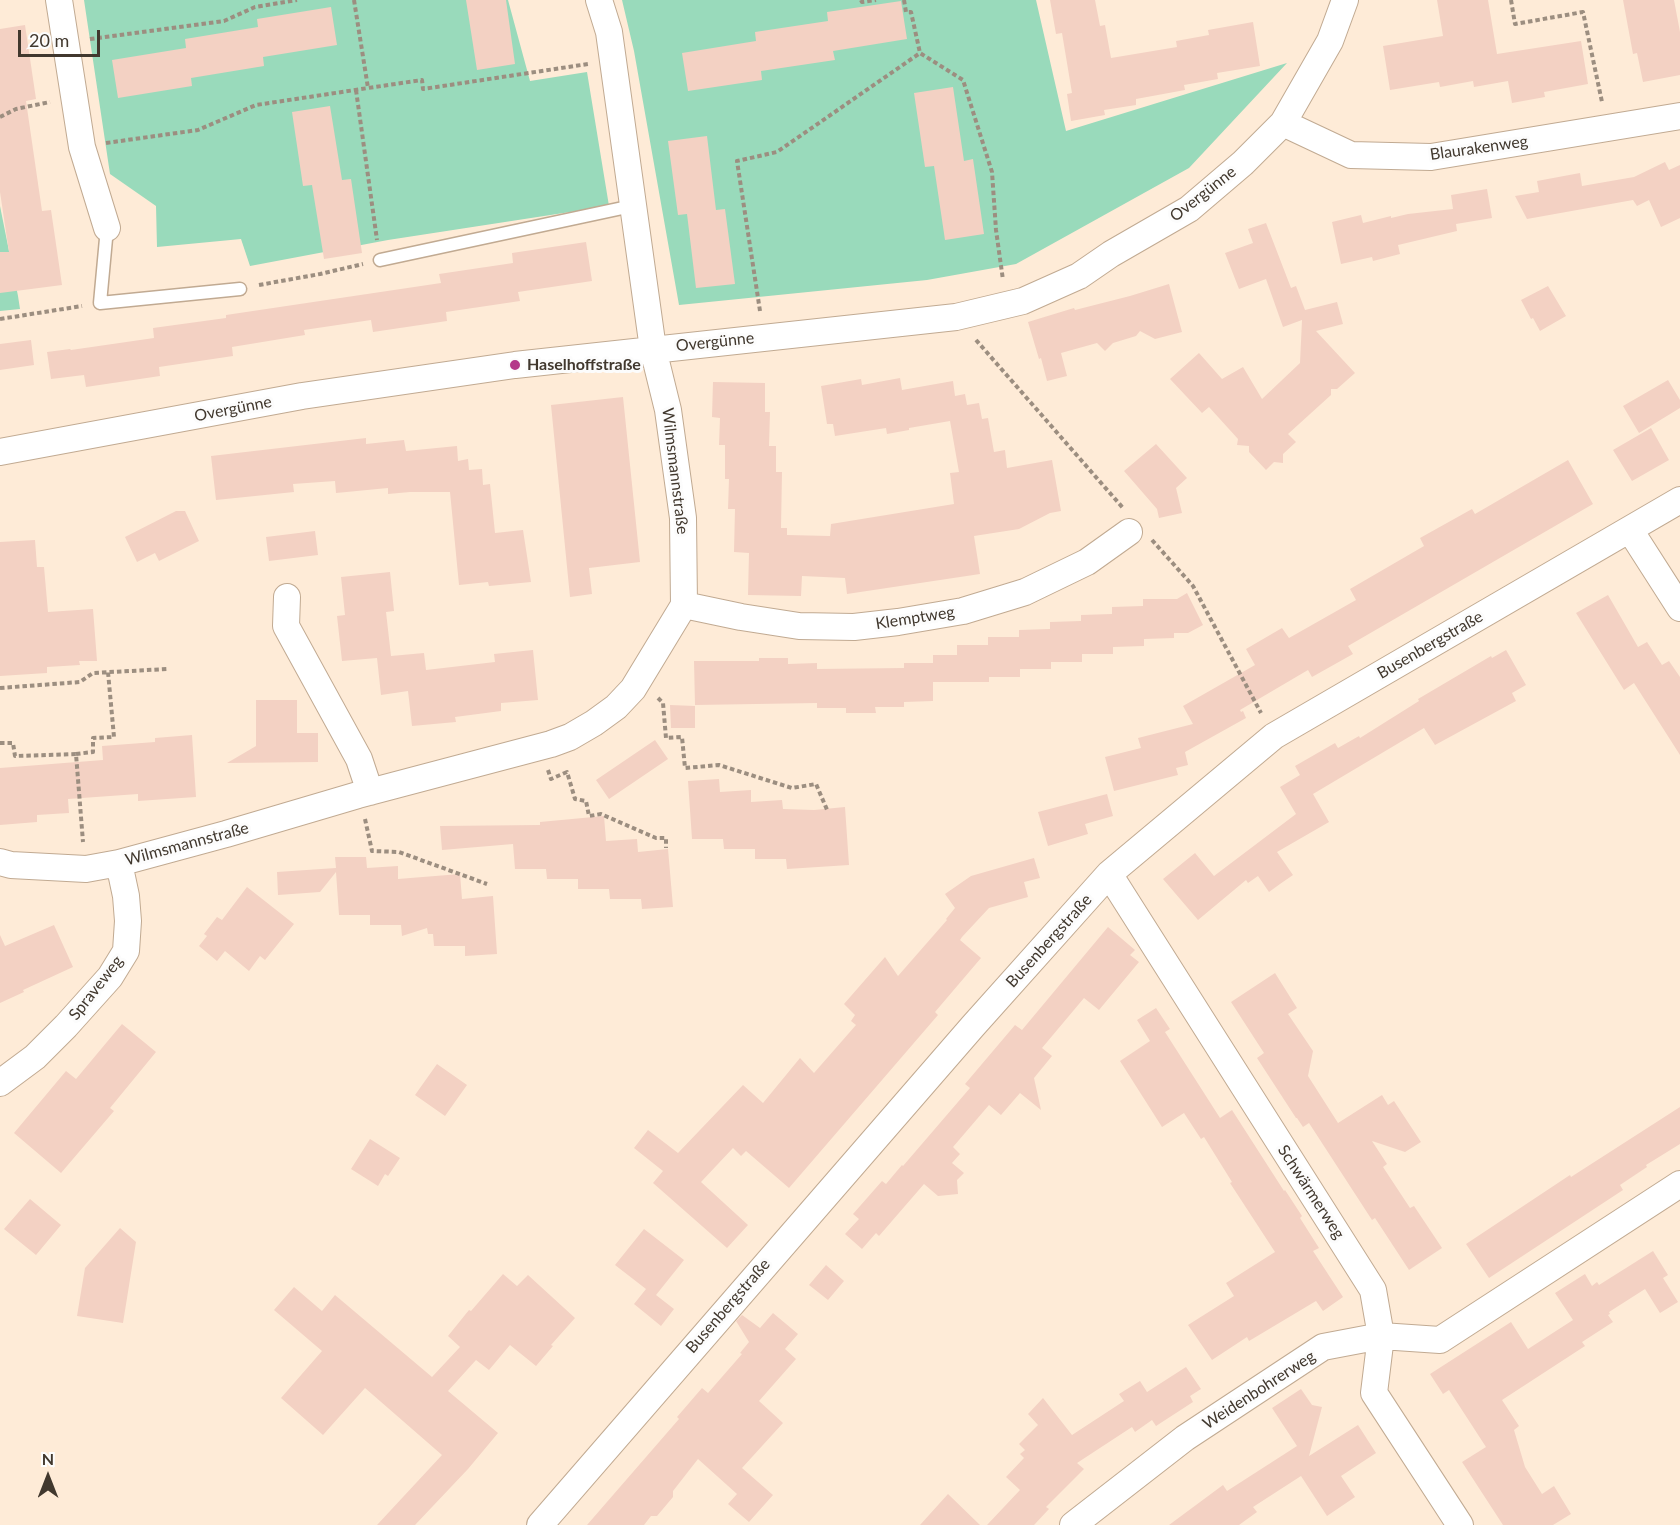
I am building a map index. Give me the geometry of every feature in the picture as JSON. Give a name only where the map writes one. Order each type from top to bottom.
[{"type":"street","points":[[58,0],[82,147],[107,228]]},
{"type":"street","points":[[599,0],[609,32],[653,349]]},
{"type":"street","name":"Overgünne","points":[[0,452],[303,396],[653,349],[956,317],[1023,301],[1079,276],[1111,254],[1189,209],[1243,163],[1284,123],[1330,41],[1345,0]]},
{"type":"street","name":"Blaurakenweg","points":[[1284,123],[1351,155],[1431,157],[1680,116]]},
{"type":"street","name":"Wilmsmannstraße","points":[[0,862],[11,865],[86,869],[119,863],[370,792],[539,748],[570,737],[616,707],[633,689],[684,604],[683,518],[668,410],[653,349]]},
{"type":"street","name":"Busenbergstraße","points":[[540,1525],[1108,874],[1274,736],[1680,501]]},
{"type":"street","name":"Klemptweg","points":[[684,604],[741,617],[799,626],[854,627],[963,611],[1025,592],[1087,562],[1133,525]]},
{"type":"street","points":[[1630,530],[1680,608]]},
{"type":"street","points":[[286,597],[286,626],[359,759],[370,792]]},
{"type":"street","name":"Spraveweg","points":[[0,1083],[35,1057],[66,1026],[110,977],[126,951],[128,921],[126,896],[119,863]]},
{"type":"street","name":"Schwärmerweg","points":[[1108,874],[1373,1290],[1381,1336],[1374,1393],[1460,1525]]},
{"type":"street","name":"Weidenbohrerweg","points":[[1073,1525],[1185,1438],[1323,1347],[1381,1336],[1440,1340],[1680,1184]]},
{"type":"lane","points":[[380,260],[632,206]]},
{"type":"lane","points":[[107,228],[100,303],[240,289]]},
{"type":"path","points":[[66,42],[224,21],[255,7],[297,0]]},
{"type":"path","points":[[354,0],[368,88]]},
{"type":"path","points":[[861,0],[862,2],[876,0]]},
{"type":"path","points":[[904,0],[906,12],[911,12],[920,53],[963,80],[992,172],[996,230],[1006,305]]},
{"type":"path","points":[[1510,0],[1515,24],[1583,12],[1601,97]]},
{"type":"path","points":[[764,337],[737,161],[777,152],[920,53]]},
{"type":"path","points":[[82,147],[198,130],[256,105],[422,80],[423,89],[613,60]]},
{"type":"path","points":[[259,285],[380,260],[356,90]]},
{"type":"path","points":[[0,117],[16,109],[74,97]]},
{"type":"path","points":[[0,319],[100,303]]},
{"type":"path","points":[[956,317],[1133,525],[1193,586],[1274,736]]},
{"type":"path","points":[[0,688],[80,682],[93,673],[167,669]]},
{"type":"path","points":[[0,743],[13,743],[15,756],[93,752],[93,738],[114,737],[108,672]]},
{"type":"path","points":[[656,696],[663,703],[666,738],[682,737],[685,768],[720,765],[792,788],[816,784],[828,812]]},
{"type":"path","points":[[76,754],[82,830]]},
{"type":"path","points":[[550,775],[551,779],[567,772],[575,799],[586,801],[589,816],[601,814],[656,838],[666,838],[666,848]]},
{"type":"path","points":[[364,818],[372,851],[399,852],[487,884]]},
{"type":"green space","points":[[84,0],[508,0],[530,81],[587,72],[609,206],[388,240],[250,266],[241,239],[157,247],[156,206],[110,174]]},
{"type":"green space","points":[[622,0],[1036,0],[1066,131],[1287,63],[1189,168],[1016,264],[927,280],[679,305],[634,51]]},
{"type":"green space","points":[[0,206],[20,309],[0,311]]},
{"type":"building","points":[[466,0],[506,0],[515,64],[477,70]]},
{"type":"building","points":[[1050,0],[1095,0],[1100,26],[1105,25],[1111,58],[1177,47],[1176,41],[1209,35],[1208,30],[1253,22],[1260,66],[1217,73],[1218,79],[1184,85],[1185,90],[1136,99],[1136,105],[1104,110],[1105,115],[1071,121],[1067,94],[1072,93],[1062,33],[1056,34]]},
{"type":"building","points":[[1437,0],[1488,0],[1497,54],[1581,41],[1588,84],[1544,92],[1545,97],[1512,103],[1508,81],[1474,87],[1473,81],[1440,87],[1439,82],[1390,90],[1383,46],[1443,36]]},
{"type":"building","points":[[1623,0],[1674,0],[1680,32],[1680,75],[1643,82],[1637,53],[1633,54]]},
{"type":"building","points":[[901,1],[907,39],[833,51],[835,60],[761,71],[762,80],[688,91],[682,53],[756,41],[755,32],[828,21],[827,12]]},
{"type":"building","points":[[331,7],[337,45],[263,57],[264,66],[191,78],[192,86],[118,98],[112,60],[186,48],[185,39],[258,27],[257,19]]},
{"type":"building","points":[[25,25],[36,99],[26,101],[42,211],[51,210],[62,285],[0,293],[0,252],[9,252],[0,192],[0,29]]},
{"type":"building","points":[[953,87],[964,161],[973,159],[984,234],[945,240],[934,166],[925,167],[914,93]]},
{"type":"building","points":[[330,106],[342,180],[351,179],[362,253],[324,259],[312,185],[303,186],[292,112]]},
{"type":"building","points":[[707,136],[716,210],[725,209],[735,284],[696,288],[687,214],[678,215],[668,141]]},
{"type":"building","points":[[1665,162],[1669,170],[1680,165],[1680,218],[1661,227],[1649,200],[1637,206],[1633,200],[1527,219],[1515,196],[1539,192],[1537,181],[1580,173],[1582,186],[1634,177]]},
{"type":"building","points":[[1487,189],[1492,218],[1456,224],[1457,231],[1398,245],[1400,254],[1373,261],[1372,257],[1341,264],[1332,222],[1361,215],[1363,223],[1391,216],[1391,218],[1453,209],[1451,195]]},
{"type":"building","points":[[1266,223],[1291,288],[1296,286],[1305,310],[1337,302],[1343,324],[1316,331],[1355,373],[1337,389],[1331,389],[1331,395],[1288,434],[1296,442],[1283,454],[1283,463],[1274,462],[1266,470],[1249,452],[1249,446],[1237,445],[1238,439],[1209,407],[1202,413],[1170,379],[1199,353],[1222,379],[1243,367],[1262,399],[1300,363],[1302,320],[1283,327],[1266,279],[1239,289],[1225,253],[1253,243],[1248,229]]},
{"type":"building","points":[[586,242],[592,281],[518,292],[520,301],[446,312],[447,321],[373,332],[371,320],[304,330],[305,335],[232,347],[233,356],[159,367],[160,376],[86,387],[84,375],[51,379],[47,352],[154,338],[153,328],[226,318],[226,315],[441,283],[439,274],[513,263],[512,253]]},
{"type":"building","points":[[1169,284],[1182,332],[1155,339],[1140,331],[1136,336],[1113,343],[1105,351],[1097,343],[1061,353],[1067,376],[1047,381],[1028,322]]},
{"type":"building","points":[[1548,286],[1566,316],[1540,331],[1521,300]]},
{"type":"building","points":[[31,340],[34,365],[0,370],[0,344]]},
{"type":"building","points":[[900,378],[902,390],[953,381],[955,396],[965,394],[967,405],[979,403],[982,419],[988,418],[994,452],[1005,450],[1007,468],[1052,460],[1061,511],[1050,513],[1019,529],[974,536],[980,574],[847,594],[845,578],[802,576],[801,596],[748,595],[749,553],[734,552],[735,509],[728,509],[729,479],[725,479],[725,445],[719,445],[720,418],[712,417],[713,382],[765,383],[765,412],[770,412],[769,446],[776,446],[776,472],[782,472],[781,528],[787,528],[787,535],[830,536],[831,524],[954,504],[950,473],[959,472],[950,421],[887,434],[886,428],[835,436],[833,424],[827,424],[821,386],[861,379],[862,385]]},
{"type":"building","points":[[1668,380],[1680,400],[1680,408],[1639,433],[1623,406]]},
{"type":"building","points":[[623,397],[640,562],[589,568],[592,594],[570,597],[551,405]]},
{"type":"building","points":[[1651,428],[1669,460],[1632,481],[1613,450]]},
{"type":"building","points":[[366,438],[366,444],[404,440],[406,451],[457,446],[458,461],[468,459],[469,470],[482,469],[483,485],[490,484],[495,533],[523,530],[531,582],[489,586],[488,582],[459,585],[450,492],[388,494],[388,488],[336,493],[335,481],[293,484],[294,492],[216,500],[211,456]]},
{"type":"building","points":[[1156,444],[1187,478],[1176,488],[1182,513],[1159,518],[1157,509],[1124,471]]},
{"type":"building","points":[[1568,460],[1593,504],[1348,646],[1353,654],[1312,677],[1308,670],[1240,710],[1246,718],[1185,752],[1188,765],[1176,768],[1178,775],[1114,791],[1105,757],[1141,748],[1138,738],[1193,724],[1183,706],[1255,665],[1246,649],[1282,628],[1289,638],[1356,600],[1350,589],[1424,546],[1420,538],[1472,509],[1475,514]]},
{"type":"building","points":[[176,511],[185,511],[199,541],[159,561],[155,553],[137,562],[125,537]]},
{"type":"building","points":[[315,531],[318,555],[269,561],[266,537]]},
{"type":"building","points":[[35,540],[37,567],[44,567],[48,612],[93,609],[97,661],[79,661],[80,665],[47,667],[47,673],[0,676],[0,542]]},
{"type":"building","points":[[390,572],[394,611],[386,612],[391,656],[424,653],[426,670],[495,662],[494,654],[533,650],[538,700],[501,703],[501,711],[455,717],[456,722],[412,726],[408,691],[381,695],[377,658],[342,661],[337,616],[345,615],[341,577]]},
{"type":"building","points":[[1187,593],[1203,625],[1188,633],[1174,633],[1174,638],[1144,639],[1144,646],[1113,647],[1113,654],[1082,654],[1082,662],[1051,662],[1051,669],[1020,669],[1020,677],[989,677],[989,682],[933,682],[933,701],[904,702],[904,707],[875,707],[876,713],[846,713],[846,708],[817,708],[817,703],[695,705],[694,661],[759,661],[759,658],[788,658],[788,664],[817,663],[817,669],[904,668],[904,663],[933,663],[933,655],[957,655],[957,645],[988,645],[988,637],[1019,637],[1019,630],[1050,629],[1050,622],[1081,621],[1081,615],[1112,614],[1112,607],[1143,606],[1143,599],[1177,599]]},
{"type":"building","points":[[1608,595],[1638,647],[1647,642],[1662,665],[1669,661],[1680,677],[1680,755],[1634,683],[1624,690],[1576,613]]},
{"type":"building","points":[[1506,650],[1526,685],[1512,693],[1516,701],[1435,745],[1424,728],[1313,794],[1329,822],[1277,852],[1293,875],[1269,892],[1258,876],[1248,883],[1246,880],[1198,920],[1163,879],[1195,853],[1214,876],[1296,814],[1280,787],[1300,775],[1295,766],[1335,743],[1338,748],[1359,736],[1360,738],[1419,701],[1418,699],[1491,656],[1492,658]]},
{"type":"building","points":[[256,700],[297,700],[297,733],[318,733],[318,762],[227,763],[256,746]]},
{"type":"building","points":[[670,705],[695,706],[695,728],[671,728]]},
{"type":"building","points":[[192,735],[196,797],[138,801],[138,794],[68,799],[69,813],[37,815],[37,822],[0,825],[0,768],[103,760],[102,746],[155,742],[155,738]]},
{"type":"building","points":[[655,740],[668,759],[609,799],[596,780]]},
{"type":"building","points":[[719,779],[720,792],[751,790],[751,802],[782,800],[783,809],[814,810],[845,807],[849,865],[787,869],[786,859],[755,859],[755,849],[724,849],[723,839],[692,839],[688,781]]},
{"type":"building","points":[[1107,794],[1113,816],[1085,824],[1088,834],[1048,846],[1038,812]]},
{"type":"building","points":[[604,816],[606,841],[637,839],[638,852],[668,849],[673,907],[642,909],[641,899],[610,899],[609,889],[578,889],[578,879],[547,879],[546,869],[515,869],[513,844],[442,850],[440,826],[540,825],[540,822]]},
{"type":"building","points":[[335,857],[366,857],[367,868],[398,866],[398,879],[460,874],[462,899],[493,896],[497,954],[465,956],[465,946],[434,946],[433,934],[428,934],[427,928],[402,936],[401,925],[370,925],[370,915],[339,915],[336,872],[320,892],[278,895],[277,872],[336,868]]},
{"type":"building","points":[[1034,858],[1040,878],[1024,882],[1028,897],[989,908],[962,937],[960,940],[981,958],[935,1012],[938,1015],[789,1188],[746,1151],[741,1156],[733,1148],[701,1182],[748,1225],[727,1248],[653,1183],[663,1171],[634,1148],[648,1130],[678,1153],[743,1085],[763,1103],[800,1058],[814,1073],[856,1025],[851,1021],[855,1015],[844,1004],[885,957],[898,976],[947,920],[955,908],[945,894],[971,876]]},
{"type":"building","points":[[247,887],[294,924],[265,960],[260,956],[249,971],[225,951],[217,961],[199,946],[207,936],[204,934],[217,917],[222,920]]},
{"type":"building","points":[[54,925],[73,967],[0,1003],[0,935],[5,946]]},
{"type":"building","points":[[1108,927],[1135,950],[1130,955],[1139,962],[1099,1010],[1084,998],[1042,1048],[1052,1056],[1034,1078],[1041,1110],[1020,1093],[1001,1115],[989,1105],[953,1147],[960,1154],[952,1163],[964,1173],[957,1180],[958,1194],[938,1196],[924,1184],[879,1236],[876,1233],[862,1249],[845,1234],[859,1219],[853,1214],[882,1181],[886,1184],[903,1166],[970,1088],[965,1084],[1015,1025],[1022,1030]]},
{"type":"building","points":[[1275,973],[1297,1008],[1288,1014],[1313,1051],[1308,1076],[1338,1123],[1382,1095],[1388,1105],[1394,1101],[1421,1142],[1405,1152],[1372,1141],[1387,1164],[1383,1167],[1410,1208],[1414,1206],[1442,1248],[1409,1270],[1375,1218],[1372,1220],[1309,1123],[1303,1127],[1296,1118],[1257,1058],[1264,1053],[1231,1002]]},
{"type":"building","points":[[1156,1008],[1170,1029],[1165,1032],[1220,1118],[1232,1110],[1302,1216],[1300,1218],[1319,1248],[1313,1251],[1343,1297],[1323,1311],[1316,1301],[1249,1341],[1247,1337],[1212,1360],[1188,1325],[1234,1296],[1226,1283],[1275,1252],[1230,1183],[1232,1182],[1204,1137],[1201,1139],[1184,1113],[1162,1127],[1120,1061],[1150,1041],[1137,1020]]},
{"type":"building","points":[[122,1024],[156,1052],[110,1108],[114,1111],[61,1173],[14,1133],[66,1071],[76,1079]]},
{"type":"building","points":[[437,1064],[467,1085],[445,1116],[415,1095]]},
{"type":"building","points":[[1680,1107],[1680,1144],[1646,1165],[1647,1167],[1620,1185],[1623,1190],[1489,1278],[1466,1244],[1570,1175],[1571,1177]]},
{"type":"building","points":[[370,1139],[400,1158],[388,1176],[385,1174],[378,1186],[351,1169]]},
{"type":"building","points":[[30,1199],[61,1225],[36,1255],[4,1229]]},
{"type":"building","points":[[120,1228],[136,1242],[123,1323],[77,1316],[85,1268]]},
{"type":"building","points":[[644,1229],[684,1260],[656,1295],[674,1309],[661,1326],[634,1304],[646,1289],[615,1265]]},
{"type":"building","points":[[1653,1251],[1668,1275],[1663,1278],[1678,1302],[1660,1313],[1645,1289],[1609,1312],[1608,1315],[1613,1322],[1582,1342],[1585,1346],[1502,1400],[1519,1426],[1514,1430],[1525,1467],[1542,1494],[1554,1486],[1571,1514],[1553,1525],[1503,1525],[1462,1462],[1486,1447],[1449,1390],[1443,1394],[1430,1374],[1511,1322],[1528,1349],[1573,1320],[1555,1293],[1585,1274],[1592,1286],[1597,1282],[1599,1285]]},
{"type":"building","points":[[826,1265],[844,1281],[828,1300],[809,1285]]},
{"type":"building","points":[[503,1274],[517,1286],[528,1275],[575,1318],[536,1366],[510,1345],[489,1370],[476,1360],[448,1391],[498,1433],[468,1469],[415,1525],[377,1525],[442,1455],[365,1388],[323,1435],[281,1398],[322,1351],[274,1310],[294,1287],[322,1311],[335,1295],[432,1377],[460,1347],[448,1336]]},
{"type":"building","points":[[773,1313],[798,1334],[785,1349],[796,1359],[759,1401],[783,1423],[742,1468],[773,1495],[749,1522],[728,1504],[737,1494],[698,1459],[673,1491],[673,1497],[657,1516],[651,1516],[644,1525],[587,1525],[679,1419],[677,1417],[702,1388],[708,1393],[742,1354],[740,1353],[749,1342],[736,1321],[742,1315],[760,1328]]},
{"type":"building","points":[[1186,1367],[1201,1389],[1190,1396],[1193,1402],[1156,1426],[1152,1420],[1135,1432],[1132,1427],[1077,1463],[1084,1469],[1046,1507],[1049,1509],[1034,1525],[987,1525],[1020,1490],[1006,1477],[1024,1458],[1020,1454],[1025,1450],[1019,1444],[1038,1425],[1028,1414],[1043,1398],[1072,1435],[1124,1401],[1119,1394],[1140,1381],[1147,1392]]},
{"type":"building","points":[[1301,1389],[1312,1405],[1322,1407],[1309,1456],[1358,1425],[1376,1453],[1341,1476],[1355,1497],[1327,1516],[1301,1476],[1253,1507],[1257,1512],[1239,1525],[1169,1525],[1223,1485],[1227,1491],[1297,1446],[1272,1408]]},
{"type":"building","points":[[948,1494],[980,1525],[920,1525]]},
{"type":"place","name":"Haselhoffstraße","points":[[515,365]]}]
